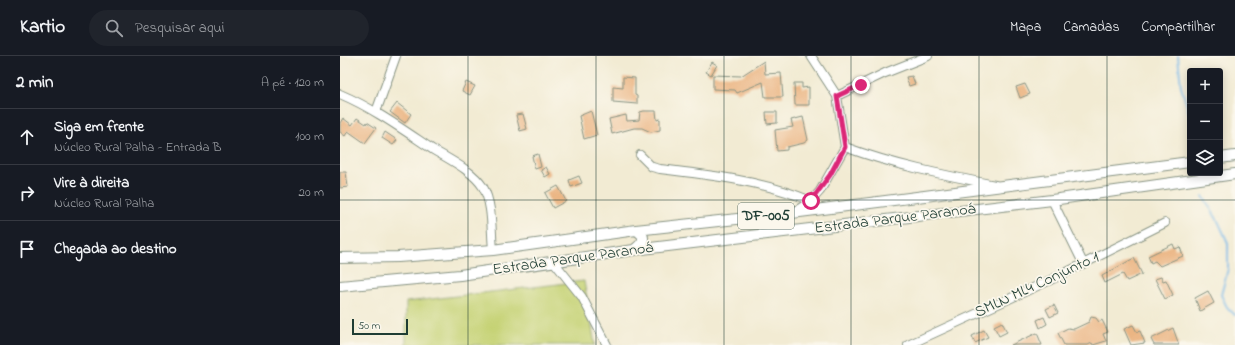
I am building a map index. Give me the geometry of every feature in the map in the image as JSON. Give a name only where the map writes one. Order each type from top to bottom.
[{"type":"main road","points":[[1223,158],[1235,156]]},
{"type":"main road","name":"Estrada Parque Paranoá","points":[[340,258],[398,257],[493,250],[636,230],[792,213],[1187,162]]},
{"type":"main road","name":"Estrada Parque Paranoá","points":[[340,286],[453,276],[634,250],[1052,200],[1235,174]]},
{"type":"main road","points":[[634,250],[643,243],[644,239],[643,235],[636,230]]},
{"type":"street","points":[[376,112],[396,56]]},
{"type":"street","points":[[792,213],[811,201],[830,175],[845,147],[837,96],[811,56]]},
{"type":"street","points":[[837,96],[886,73],[928,56]]},
{"type":"street","points":[[340,94],[355,100],[376,112],[463,168],[478,181],[487,197],[489,204],[493,250]]},
{"type":"street","points":[[845,147],[907,166],[1002,187]]},
{"type":"street","points":[[640,155],[652,166],[660,169],[720,177],[768,186],[811,201]]},
{"type":"street","points":[[1052,200],[1083,263]]},
{"type":"street","name":"SMLN ML4 Conjunto 1","points":[[908,345],[917,343],[1057,277],[1165,223]]},
{"type":"street","points":[[554,262],[582,297],[607,345]]},
{"type":"green space","points":[[584,281],[595,345],[406,345],[406,302]]},
{"type":"building","points":[[764,61],[765,74],[781,73],[783,97],[765,97],[763,82],[737,93],[735,90],[713,89],[713,75],[741,76]]},
{"type":"building","points":[[712,62],[717,65],[711,75],[706,72]]},
{"type":"building","points":[[912,76],[915,84],[909,86],[906,77]]},
{"type":"building","points":[[623,77],[635,78],[635,95],[637,96],[637,104],[613,102],[613,87],[623,88]]},
{"type":"building","points":[[466,82],[475,86],[470,95],[462,91]]},
{"type":"building","points":[[794,83],[802,83],[802,88],[809,87],[809,105],[795,105]]},
{"type":"building","points":[[1025,84],[1030,94],[1020,98],[1016,87]]},
{"type":"building","points":[[397,103],[411,114],[405,123],[390,112]]},
{"type":"building","points":[[591,111],[597,135],[584,139],[579,116]]},
{"type":"building","points":[[656,111],[657,120],[660,119],[660,130],[651,132],[642,128],[634,128],[612,134],[609,119],[626,115],[627,121],[639,120],[640,112]]},
{"type":"building","points":[[766,112],[777,112],[777,123],[767,124]]},
{"type":"building","points":[[523,114],[527,129],[520,131],[516,115]]},
{"type":"building","points":[[803,117],[808,140],[804,143],[787,147],[787,150],[777,151],[775,130],[793,127],[791,120]]},
{"type":"building","points":[[343,118],[352,125],[357,118],[376,128],[365,143],[348,131],[345,136],[340,132],[340,123]]},
{"type":"building","points":[[385,132],[397,140],[393,145],[382,138]]},
{"type":"building","points":[[538,154],[541,167],[535,169],[532,156]]},
{"type":"building","points":[[546,167],[550,174],[545,177],[541,170]]},
{"type":"building","points":[[340,172],[346,172],[348,187],[340,188]]},
{"type":"building","points":[[579,176],[582,183],[571,187],[569,180]]},
{"type":"building","points":[[558,186],[566,201],[553,208],[545,193]]},
{"type":"building","points":[[1173,244],[1175,249],[1180,247],[1183,256],[1160,266],[1155,261],[1151,263],[1148,256]]},
{"type":"building","points":[[1134,258],[1142,274],[1127,281],[1123,274],[1105,283],[1102,276]]},
{"type":"building","points":[[1161,277],[1163,281],[1166,280],[1173,295],[1165,299],[1155,279]]},
{"type":"building","points":[[1208,291],[1214,303],[1200,311],[1195,298]]},
{"type":"building","points":[[1054,305],[1058,313],[1050,317],[1046,309]]},
{"type":"building","points":[[1044,317],[1047,324],[1040,328],[1037,320]]},
{"type":"building","points":[[1091,317],[1096,318],[1099,322],[1102,320],[1108,332],[1103,334],[1106,341],[1093,345],[1092,343],[1088,345],[1064,345],[1058,333],[1068,328],[1074,329],[1089,322]]},
{"type":"building","points":[[1002,322],[1007,332],[999,336],[994,326]]},
{"type":"building","points":[[1133,325],[1137,332],[1140,331],[1145,343],[1131,345],[1124,329]]},
{"type":"building","points":[[1173,328],[1179,345],[1154,345],[1151,339]]},
{"type":"building","points":[[984,330],[988,337],[975,343],[972,336]]},
{"type":"building","points":[[1037,333],[1042,345],[1011,345]]},
{"type":"waterway","points":[[1178,56],[1181,87],[1187,106]]},
{"type":"waterway","points":[[1203,196],[1218,221],[1228,243],[1228,269],[1221,295],[1227,307],[1235,315]]},
{"type":"route","points":[[811,201],[820,191],[845,147],[837,96],[861,85]]}]
